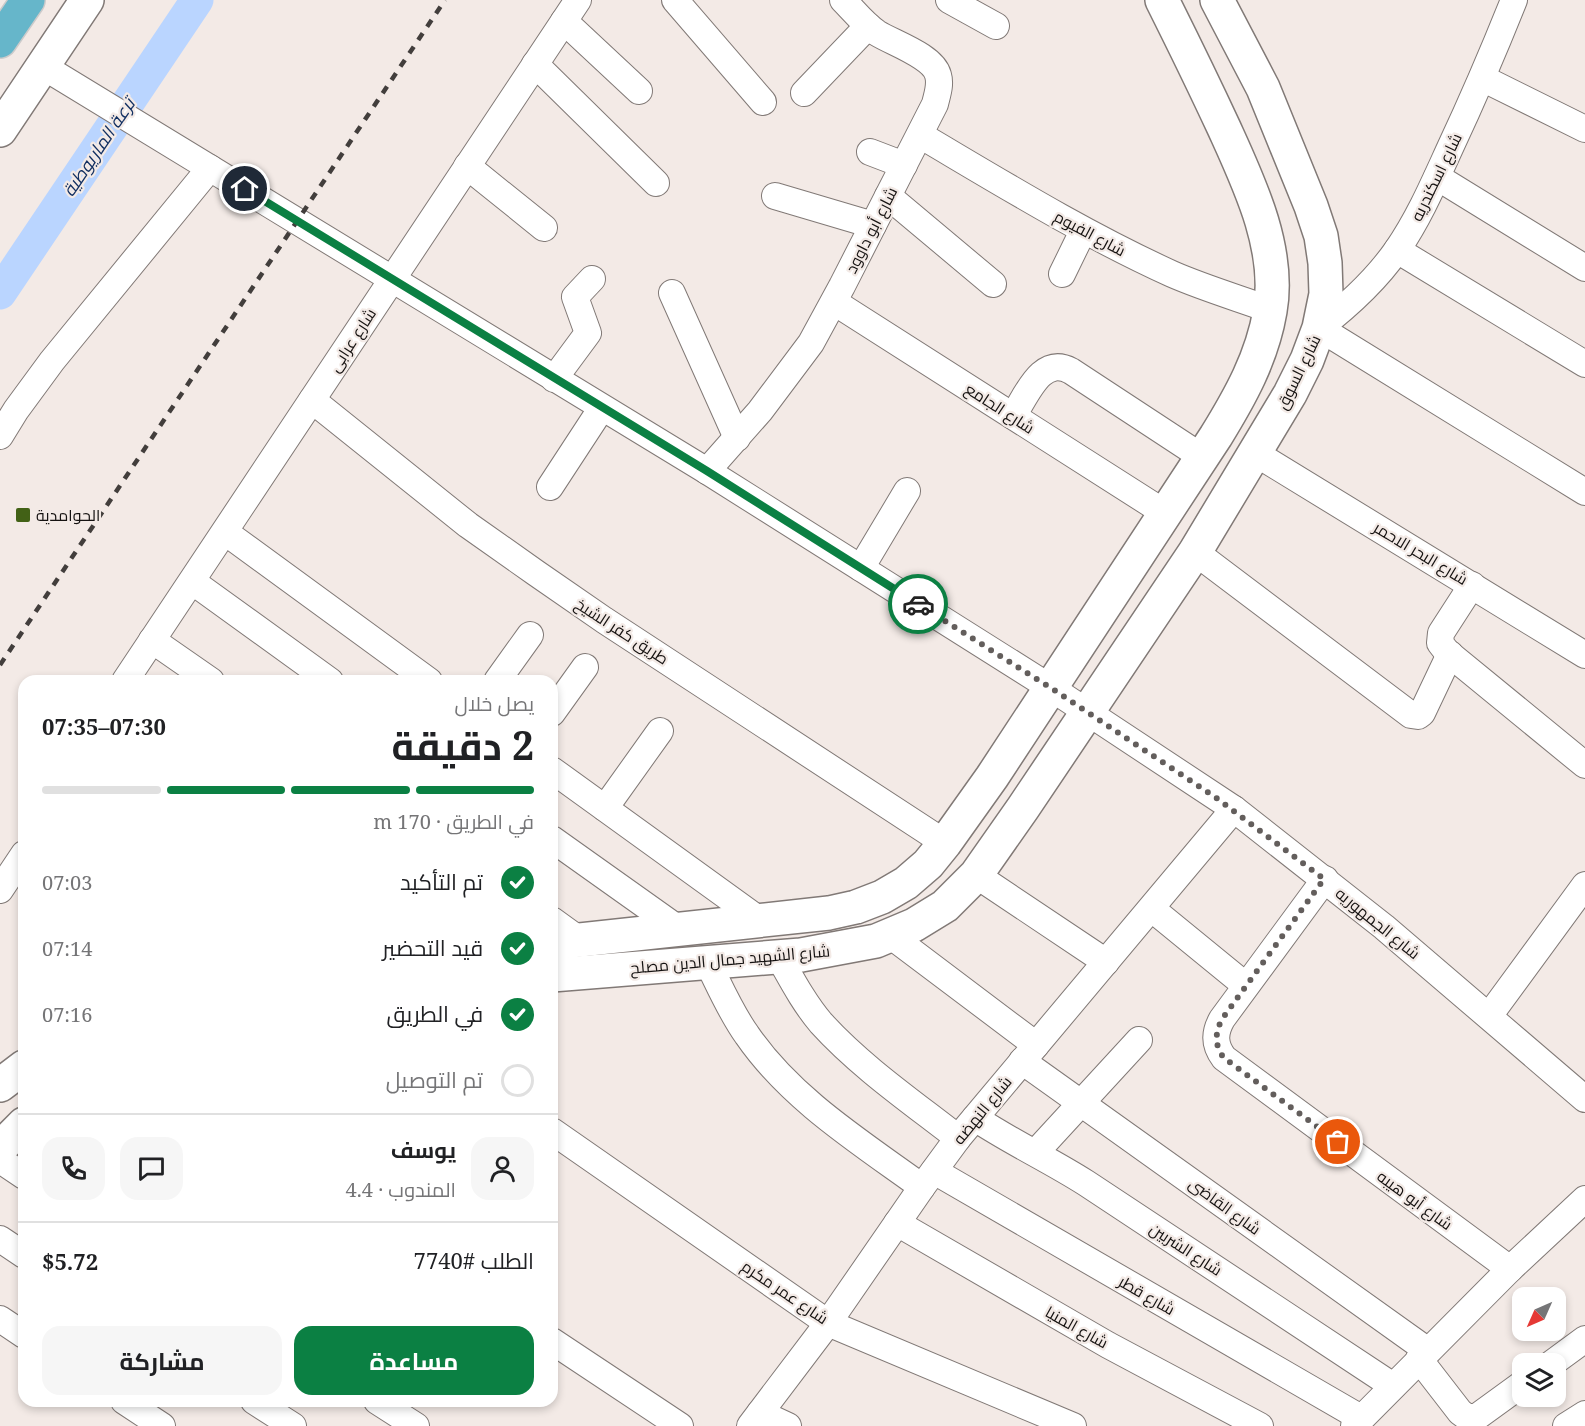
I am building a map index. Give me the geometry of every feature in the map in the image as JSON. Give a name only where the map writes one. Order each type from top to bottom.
[{"type":"highway","points":[[0,41],[28,0]]},
{"type":"street","points":[[0,130],[87,0]]},
{"type":"street","name":"شارع عرابى","points":[[129,675],[193,582],[578,0]]},
{"type":"street","points":[[675,0],[763,102]]},
{"type":"street","name":"شارع أبو داوود","points":[[707,471],[787,378],[811,343],[935,104],[939,86],[938,75],[933,66],[924,58],[868,26],[843,0]]},
{"type":"street","points":[[949,0],[996,26]]},
{"type":"street","points":[[1051,688],[1244,391],[1262,347],[1271,310],[1272,272],[1257,205],[1205,86],[1162,0]]},
{"type":"street","name":"شارع السوق","points":[[1088,712],[1195,552],[1255,453],[1290,394],[1320,328],[1326,294],[1325,263],[1318,226],[1263,88],[1217,0]]},
{"type":"street","name":"شارع اسكندريه","points":[[1320,328],[1362,292],[1397,250],[1419,215],[1482,78],[1514,0]]},
{"type":"street","points":[[564,21],[639,91]]},
{"type":"street","points":[[804,93],[868,26]]},
{"type":"street","points":[[535,64],[656,183]]},
{"type":"street","name":"شارع الجمهوريه","points":[[44,67],[601,409],[707,471],[1088,712],[1234,810],[1324,879],[1489,1016],[1581,1087]]},
{"type":"street","points":[[1482,78],[1585,129]]},
{"type":"street","name":"شارع الفيوم","points":[[920,135],[1083,231],[1175,275],[1271,310]]},
{"type":"street","points":[[870,152],[904,165]]},
{"type":"street","points":[[467,166],[544,228]]},
{"type":"street","points":[[0,436],[16,410],[52,362],[210,168]]},
{"type":"street","points":[[1437,177],[1585,268]]},
{"type":"street","points":[[775,196],[873,225]]},
{"type":"street","points":[[888,196],[993,284]]},
{"type":"street","points":[[1062,274],[1083,231]]},
{"type":"street","points":[[1397,250],[1585,364]]},
{"type":"street","points":[[554,379],[588,333],[575,297],[592,279]]},
{"type":"street","points":[[672,293],[737,438]]},
{"type":"street","name":"شارع الجامع","points":[[834,302],[1165,513]]},
{"type":"street","points":[[1320,328],[1585,492]]},
{"type":"street","points":[[1013,416],[1040,375],[1051,367],[1058,366],[1071,371],[1202,457]]},
{"type":"street","name":"طريق كفر الشيخ","points":[[312,400],[468,525],[536,573],[945,843]]},
{"type":"street","points":[[550,487],[601,409]]},
{"type":"street","name":"شارع البحر الاحمر","points":[[1255,453],[1585,655]]},
{"type":"street","points":[[861,568],[907,490]]},
{"type":"street","points":[[225,532],[421,675]]},
{"type":"street","points":[[1195,552],[1411,715],[1418,716],[1422,713],[1450,654]]},
{"type":"street","points":[[193,582],[322,675]]},
{"type":"street","points":[[1472,585],[1440,638],[1440,643],[1450,654],[1585,765]]},
{"type":"street","points":[[501,675],[530,635]]},
{"type":"street","points":[[152,640],[202,675]]},
{"type":"street","points":[[558,705],[585,667]]},
{"type":"street","name":"شارع الشهيد جمال الدين مصلح","points":[[567,942],[829,914],[882,897],[906,883],[928,864],[945,843],[1051,688]]},
{"type":"street","name":"شارع الشهيد جمال الدين مصلح","points":[[558,975],[779,957],[840,949],[876,941],[914,925],[945,906],[976,875],[1088,712]]},
{"type":"street","points":[[605,808],[660,731]]},
{"type":"street","points":[[558,774],[761,921]]},
{"type":"street","name":"شارع النهضه","points":[[755,1419],[828,1323],[958,1138],[1234,810]]},
{"type":"street","points":[[558,843],[680,930]]},
{"type":"street","points":[[0,890],[18,863]]},
{"type":"street","points":[[976,875],[1106,962]]},
{"type":"street","points":[[1152,909],[1245,985],[1324,879]]},
{"type":"street","points":[[1489,1016],[1585,885]]},
{"type":"street","points":[[558,929],[567,942]]},
{"type":"street","name":"شارع القاضى","points":[[890,935],[1029,1053],[1083,1104],[1423,1355],[1460,1412],[1468,1418],[1478,1416],[1512,1391]]},
{"type":"street","points":[[779,957],[797,990],[820,1021],[846,1049],[958,1138]]},
{"type":"street","name":"شارع قطر","points":[[708,963],[746,1034],[784,1081],[809,1102],[928,1179],[1357,1422]]},
{"type":"street","name":"شارع أبو هيبه","points":[[1245,985],[1217,1028],[1216,1046],[1224,1058],[1510,1269]]},
{"type":"street","points":[[1036,1152],[1083,1104],[1139,1040]]},
{"type":"street","points":[[0,1086],[18,1072]]},
{"type":"street","name":"شارع الشربين","points":[[975,1118],[1005,1138],[1036,1152],[1086,1183],[1393,1386]]},
{"type":"street","points":[[0,1148],[18,1130]]},
{"type":"street","name":"شارع عمر مكرم","points":[[558,1135],[828,1323],[1073,1426]]},
{"type":"street","points":[[0,1160],[18,1172]]},
{"type":"street","points":[[1357,1422],[1510,1269],[1585,1199]]},
{"type":"street","name":"شارع المنيا","points":[[897,1223],[1108,1345],[1260,1426]]},
{"type":"street","points":[[0,1239],[18,1251]]},
{"type":"street","points":[[0,1319],[18,1331]]},
{"type":"street","points":[[1566,1353],[1585,1339]]},
{"type":"street","points":[[558,1345],[680,1426]]},
{"type":"street","points":[[133,1407],[162,1426]]},
{"type":"street","points":[[263,1407],[293,1426]]},
{"type":"street","points":[[386,1407],[416,1426]]},
{"type":"street","points":[[1566,1426],[1585,1414]]},
{"type":"street","points":[[755,1419],[788,1426]]},
{"type":"waterway","name":"ترعة الماريوطية","points":[[0,293],[197,0]]},
{"type":"railway","points":[[0,665],[445,0]]},
{"type":"way so far","points":[[918,604],[1051,688],[1215,797],[1324,879],[1222,1019],[1217,1028],[1216,1046],[1224,1058],[1338,1142]]},
{"type":"place","name":"الحوامدية","points":[[23,515]]},
{"type":"route","points":[[245,189],[601,409],[707,471],[918,604]]}]
